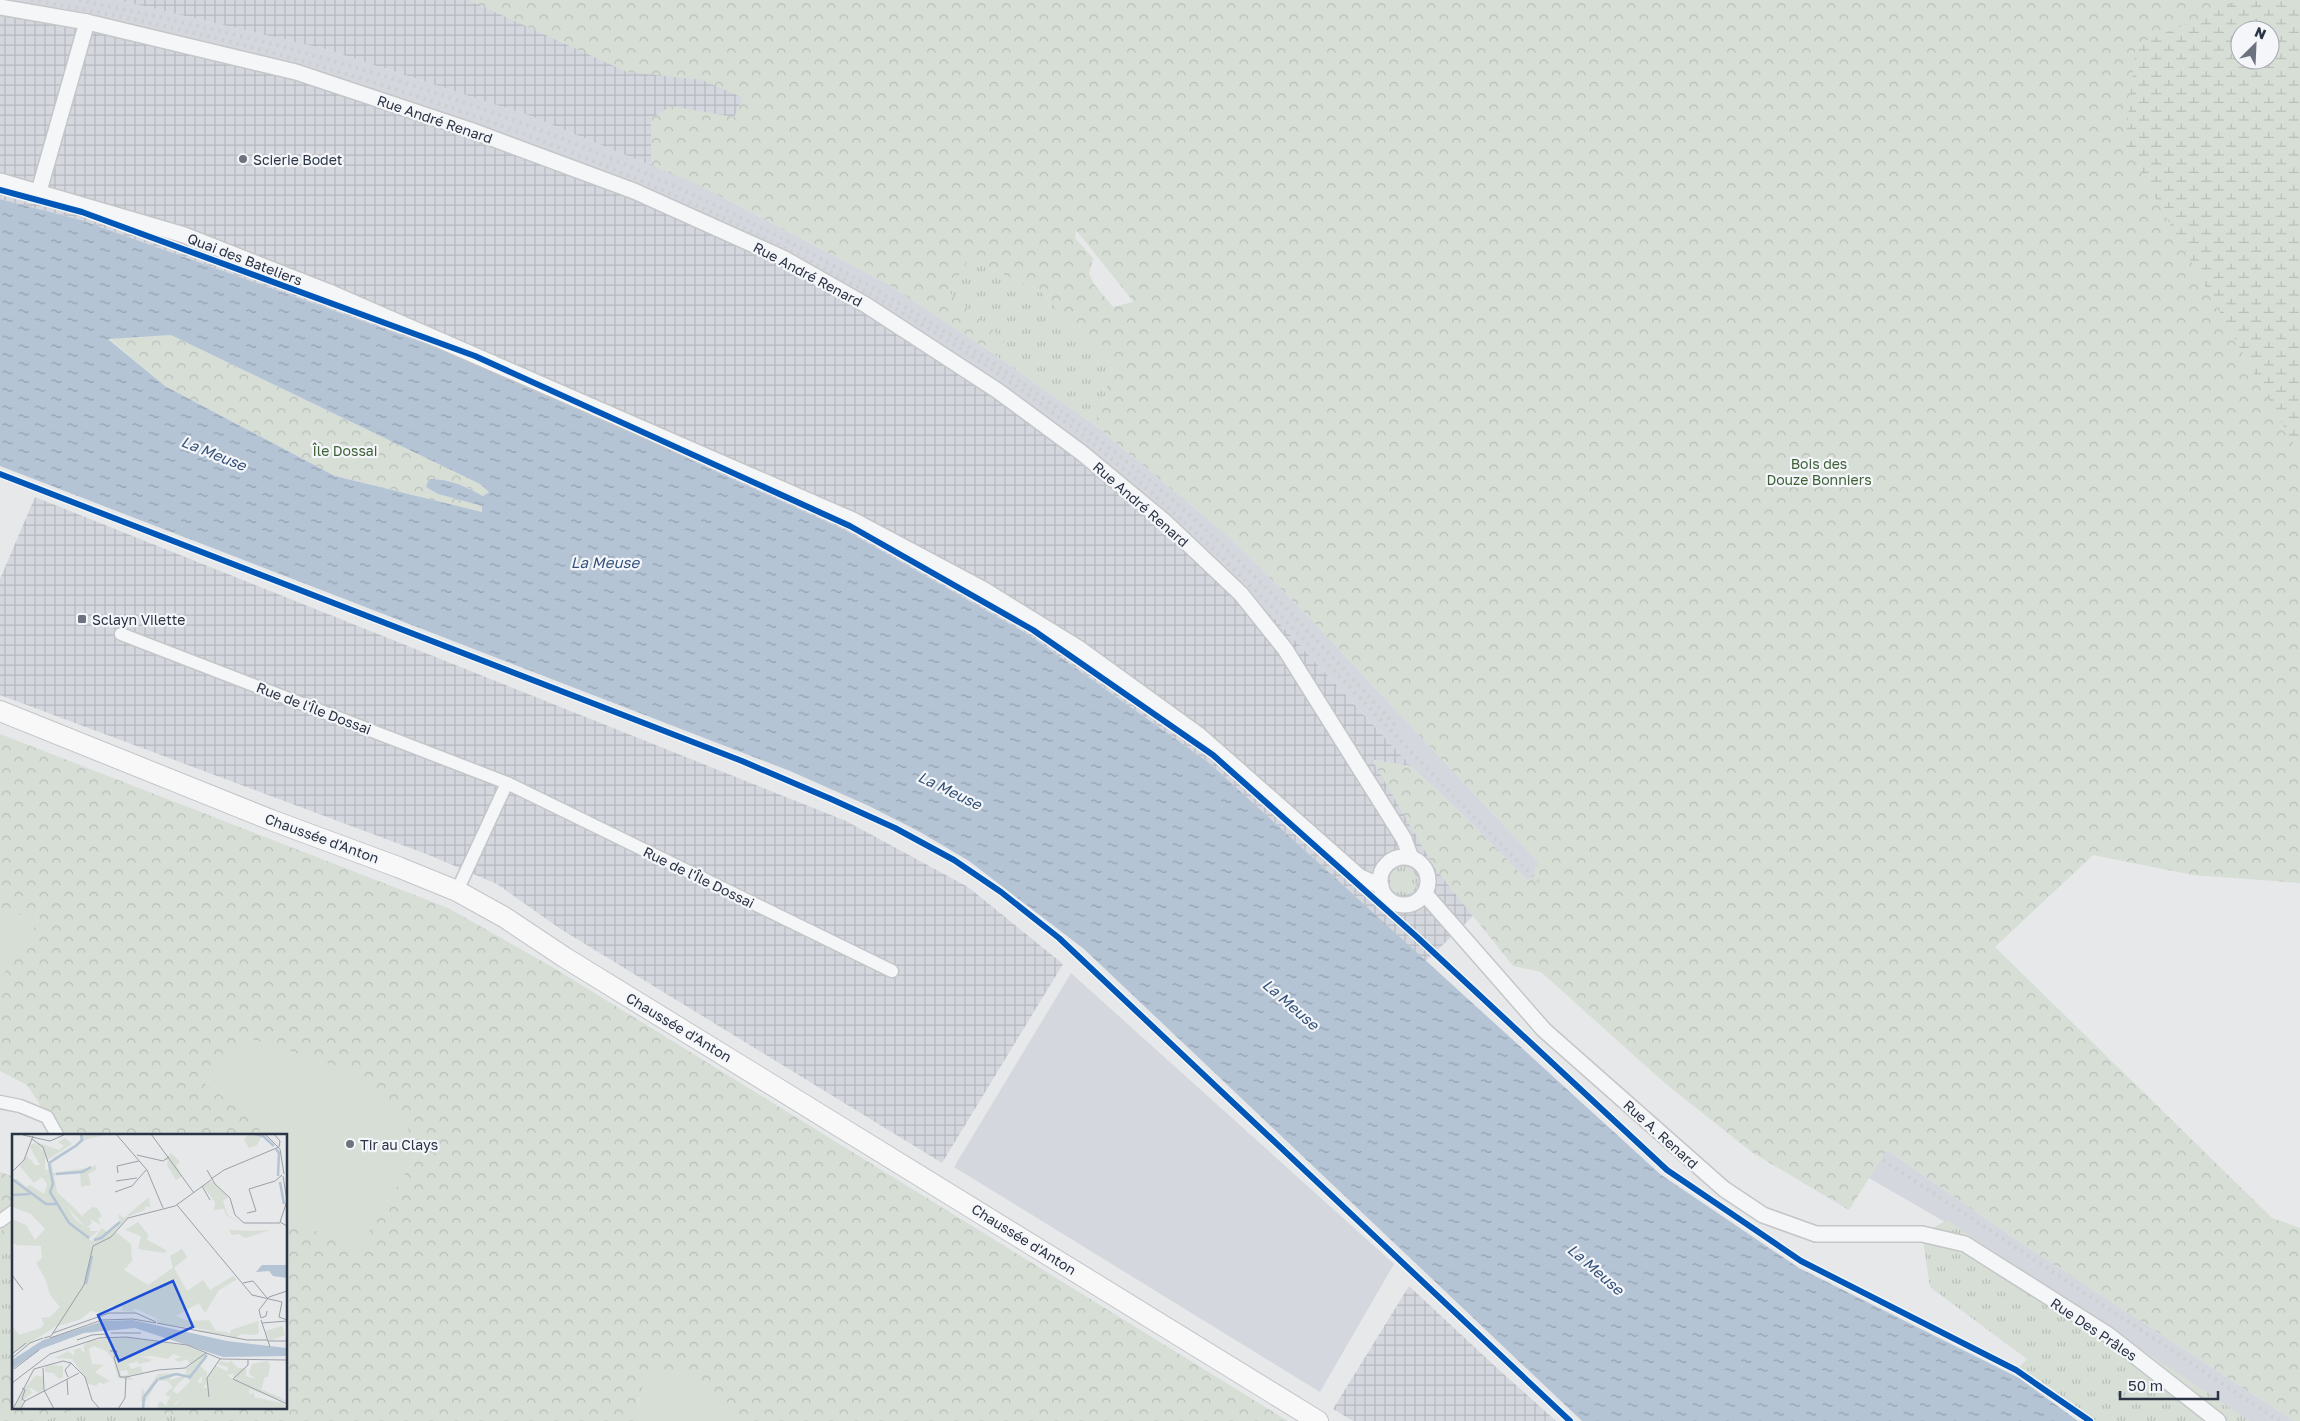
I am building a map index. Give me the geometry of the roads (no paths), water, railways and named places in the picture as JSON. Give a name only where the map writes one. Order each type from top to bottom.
[{"type":"main road","name":"Chaussée d'Anton","points":[[0,711],[271,820],[398,866],[458,891],[1318,1421]]},
{"type":"street","name":"Rue André Renard","points":[[0,7],[87,22],[296,72],[470,130],[634,191],[783,258],[866,305],[998,390],[1082,453],[1164,521],[1241,594],[1285,649],[1404,839],[1412,858]]},
{"type":"street","points":[[39,191],[87,22]]},
{"type":"street","name":"Quai des Bateliers","points":[[0,181],[184,235],[329,292],[855,521],[980,588],[1080,649],[1199,735],[1360,877],[1381,886]]},
{"type":"street","name":"Rue de l'Île Dossai","points":[[121,634],[507,783],[892,971]]},
{"type":"street","points":[[458,891],[507,783]]},
{"type":"street","points":[[1399,858],[1412,858],[1424,866],[1429,880],[1425,894],[1416,902],[1406,906],[1394,904],[1386,896],[1381,886],[1381,874],[1388,864],[1399,858]]},
{"type":"street","name":"Rue A. Renard","points":[[1425,894],[1544,1030],[1724,1189],[1740,1200],[1764,1215],[1816,1234],[1922,1234],[1965,1244]]},
{"type":"street","points":[[0,1102],[20,1106],[47,1117],[56,1134]]},
{"type":"street","points":[[0,1221],[12,1212]]},
{"type":"street","name":"Rue Des Prâles","points":[[1965,1244],[2107,1334],[2218,1421]]},
{"type":"water","name":"La Meuse","points":[[0,199],[81,220],[474,361],[847,531],[1029,635],[1208,762],[1660,1174],[1799,1268],[2019,1378],[2078,1421],[1582,1421],[1084,949],[969,861],[920,832],[869,806],[790,771],[0,466]],"holes":[[[171,335],[480,484],[489,492],[483,496],[464,486],[443,480],[429,479],[426,487],[438,494],[482,506],[482,512],[335,476],[165,386],[108,339]]]},
{"type":"railway","points":[[31,0],[179,29],[252,47],[396,89],[467,113],[538,139],[677,197],[813,263],[879,299],[1007,379],[1126,471],[1181,519],[1286,621],[1437,779],[1540,883]]},
{"type":"railway","points":[[79,0],[259,41],[427,90],[534,128],[640,171],[743,218],[843,271],[941,329],[1035,392],[1126,461],[1232,554],[1331,655],[1395,725]]},
{"type":"railway","points":[[1883,1160],[2279,1421]]},
{"type":"place","name":"Scierie Bodet","points":[[243,159]]},
{"type":"place","name":"Sclayn Vilette","points":[[82,619]]},
{"type":"place","name":"Tir au Clays","points":[[350,1144]]},
{"type":"park label","name":"Île Dossai","points":[[345,450]]},
{"type":"park label","name":"Bois des Douze Bonniers","points":[[1819,472]]}]
